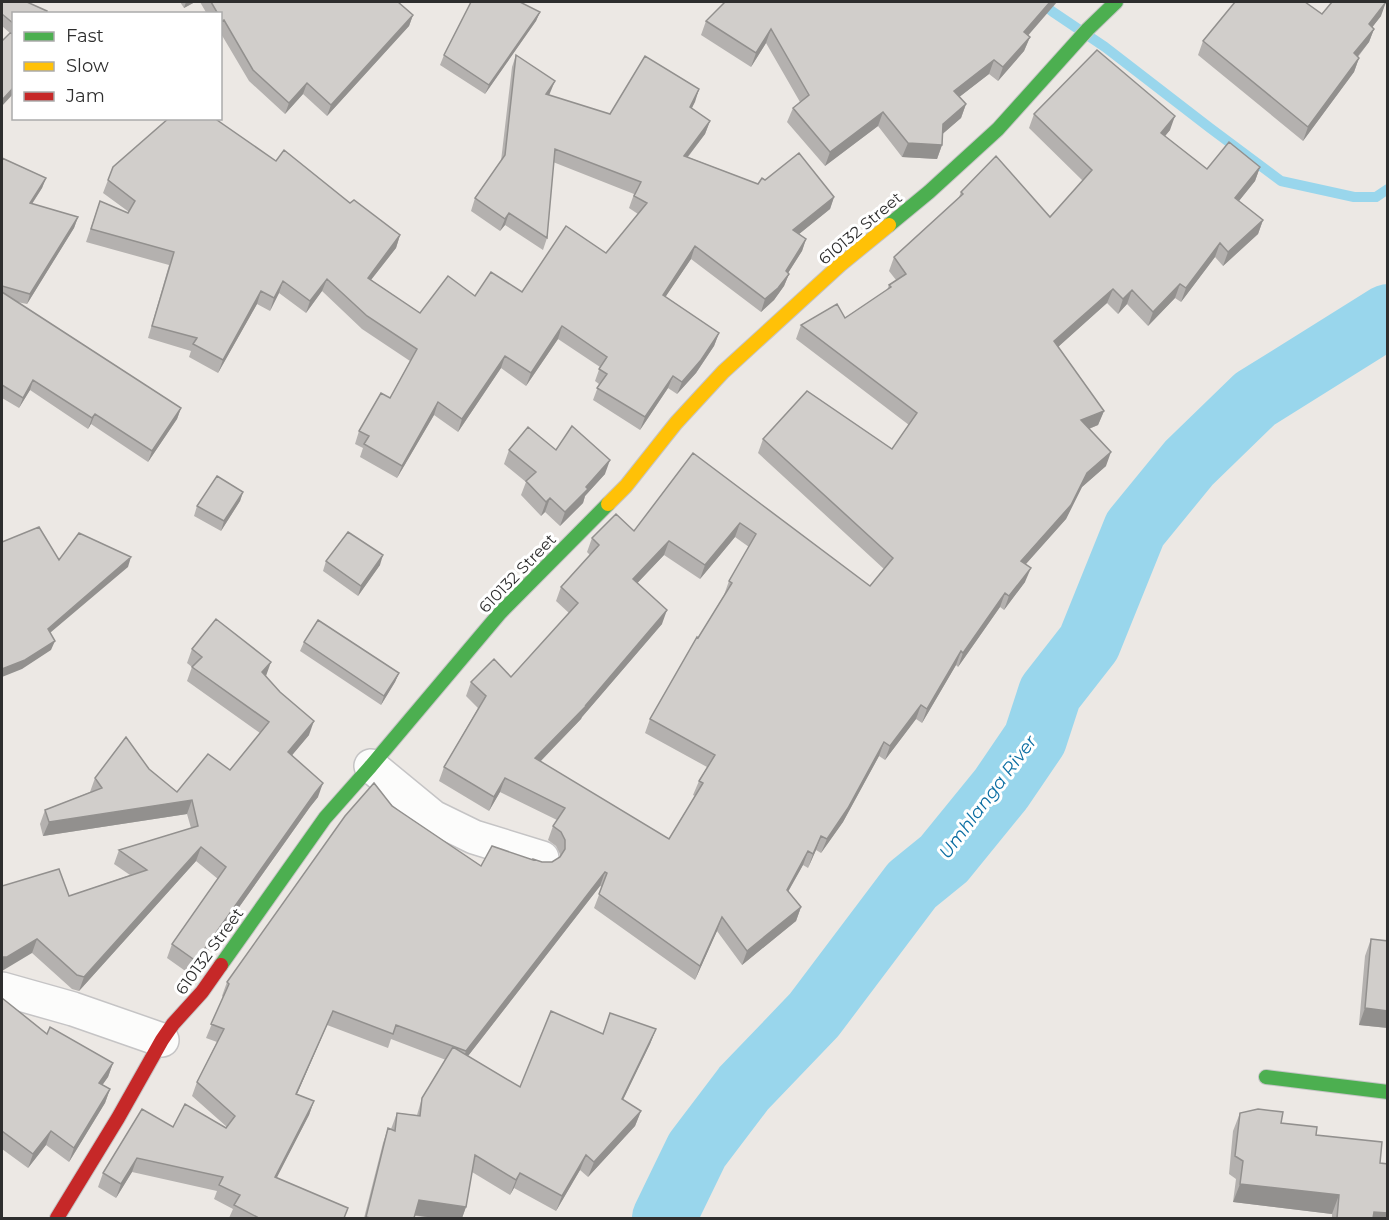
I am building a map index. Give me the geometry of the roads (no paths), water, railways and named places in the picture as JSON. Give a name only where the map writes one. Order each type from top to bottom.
[{"type":"street","name":"610132 Street","points":[[58,1217],[173,1024],[202,992],[325,818],[500,613],[626,486],[676,423],[723,372],[840,264],[929,192],[998,129],[1088,29],[1116,2]]},
{"type":"street","points":[[371,766],[418,806],[440,821],[474,837],[542,858]]},
{"type":"street","points":[[2,989],[73,1009],[162,1040]]},
{"type":"street","points":[[1266,1077],[1388,1092]]},
{"type":"waterway","points":[[1040,2],[1105,47],[1281,181],[1354,197],[1376,197],[1388,189]]},
{"type":"waterway","name":"Umhlanga River","points":[[664,1218],[697,1150],[744,1088],[814,1015],[912,885],[944,859],[1001,789],[1035,739],[1050,693],[1089,643],[1135,529],[1189,463],[1255,399],[1388,316]]},
{"type":"waterway","points":[[638,1218],[676,1193]]}]
